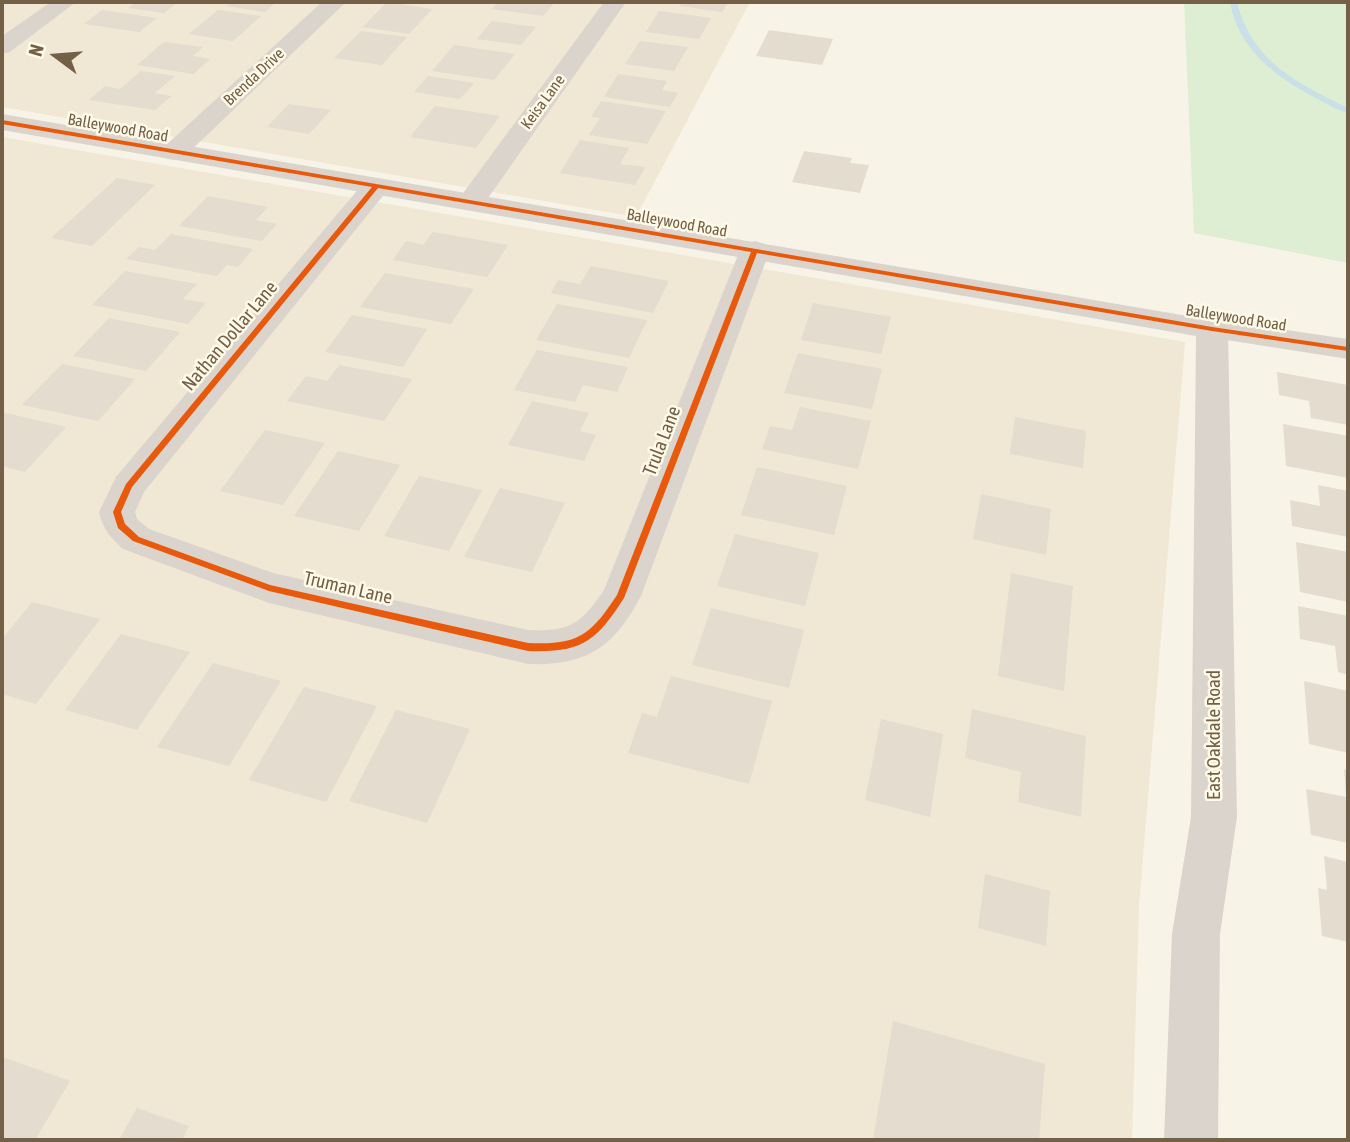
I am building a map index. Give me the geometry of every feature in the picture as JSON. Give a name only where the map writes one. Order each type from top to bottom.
[{"type":"street","points":[[2,47],[65,2]]},
{"type":"street","name":"Brenda Drive","points":[[174,152],[335,2]]},
{"type":"street","name":"Keisa Lane","points":[[471,202],[615,2]]},
{"type":"street","name":"Balleywood Road","points":[[2,122],[1212,329],[1348,349]]},
{"type":"street","name":"Nathan Dollar Lane","points":[[117,512],[129,486],[376,186]]},
{"type":"street","name":"Trula Lane","points":[[590,636],[604,623],[621,596],[755,250]]},
{"type":"street","name":"East Oakdale Road","points":[[1191,1140],[1196,934],[1214,817],[1212,329]]},
{"type":"street","name":"Truman Lane","points":[[117,512],[121,526],[136,539],[269,588],[528,647],[559,649],[590,636]]},
{"type":"shaded area","points":[[2,2],[750,2],[636,217],[2,107]]},
{"type":"shaded area","points":[[2,137],[1185,342],[1139,908],[1132,1140],[2,1140]]},
{"type":"green space","points":[[1184,2],[1348,2],[1348,263],[1194,233]]},
{"type":"building","points":[[136,2],[178,2],[164,13],[128,8]]},
{"type":"building","points":[[232,2],[276,2],[265,12],[226,6]]},
{"type":"building","points":[[387,2],[432,9],[409,34],[363,27]]},
{"type":"building","points":[[498,2],[555,2],[543,16],[492,9]]},
{"type":"building","points":[[683,2],[728,2],[722,12],[680,6]]},
{"type":"building","points":[[102,10],[157,18],[139,32],[84,24]]},
{"type":"building","points":[[218,10],[261,16],[233,41],[189,34]]},
{"type":"building","points":[[659,11],[711,18],[699,39],[646,32]]},
{"type":"building","points":[[492,21],[536,27],[521,45],[477,39]]},
{"type":"building","points":[[769,30],[833,39],[822,65],[756,56]]},
{"type":"building","points":[[361,31],[407,37],[382,65],[334,58]]},
{"type":"building","points":[[640,41],[688,47],[674,71],[625,64]]},
{"type":"building","points":[[164,42],[203,47],[193,56],[210,59],[193,74],[137,65]]},
{"type":"building","points":[[454,45],[515,54],[494,80],[432,71]]},
{"type":"building","points":[[141,71],[175,76],[155,93],[171,96],[155,110],[89,100],[105,86],[120,89]]},
{"type":"building","points":[[618,74],[667,81],[662,90],[678,93],[670,107],[604,97]]},
{"type":"building","points":[[428,76],[474,83],[460,99],[414,92]]},
{"type":"building","points":[[601,101],[666,111],[647,144],[589,135],[600,118],[591,117]]},
{"type":"building","points":[[289,104],[331,110],[309,134],[267,127]]},
{"type":"building","points":[[435,106],[500,116],[476,148],[410,137]]},
{"type":"building","points":[[580,140],[629,148],[620,164],[645,167],[635,185],[560,173]]},
{"type":"building","points":[[804,151],[852,158],[850,163],[869,165],[860,193],[792,182]]},
{"type":"building","points":[[117,178],[155,185],[92,246],[51,238]]},
{"type":"building","points":[[208,196],[268,207],[256,220],[277,224],[262,241],[179,226]]},
{"type":"building","points":[[433,232],[508,245],[487,277],[393,260],[406,241],[423,245]]},
{"type":"building","points":[[171,234],[253,249],[238,267],[227,265],[217,276],[126,259],[139,247],[155,250]]},
{"type":"building","points":[[591,266],[669,281],[653,313],[551,293],[558,280],[580,284]]},
{"type":"building","points":[[125,271],[197,284],[183,299],[206,303],[188,324],[92,305]]},
{"type":"building","points":[[385,273],[474,289],[451,324],[360,307]]},
{"type":"building","points":[[813,303],[891,317],[881,354],[801,340]]},
{"type":"building","points":[[557,304],[647,320],[629,358],[536,340]]},
{"type":"building","points":[[352,315],[427,329],[403,367],[325,352]]},
{"type":"building","points":[[109,318],[180,332],[146,371],[73,356]]},
{"type":"building","points":[[537,350],[628,367],[617,392],[583,385],[575,402],[514,390]]},
{"type":"building","points":[[798,353],[882,369],[872,409],[784,393]]},
{"type":"building","points":[[62,364],[135,379],[98,421],[22,405]]},
{"type":"building","points":[[339,365],[412,379],[384,421],[287,401],[306,376],[327,381]]},
{"type":"building","points":[[1277,372],[1348,385],[1348,425],[1311,418],[1309,401],[1279,395]]},
{"type":"building","points":[[532,401],[589,413],[580,431],[596,435],[584,461],[508,445]]},
{"type":"building","points":[[800,407],[871,421],[858,469],[762,449],[770,426],[792,430]]},
{"type":"building","points":[[2,412],[66,427],[25,472],[2,466]]},
{"type":"building","points":[[1015,417],[1086,431],[1083,468],[1010,454]]},
{"type":"building","points":[[1283,424],[1348,436],[1348,478],[1286,466]]},
{"type":"building","points":[[265,430],[325,443],[283,505],[220,491]]},
{"type":"building","points":[[338,451],[400,465],[359,531],[294,516]]},
{"type":"building","points":[[757,467],[847,486],[834,535],[741,515]]},
{"type":"building","points":[[419,476],[482,490],[449,551],[384,536]]},
{"type":"building","points":[[1318,485],[1348,491],[1348,537],[1292,526],[1290,500],[1320,506]]},
{"type":"building","points":[[500,488],[565,503],[532,572],[464,557]]},
{"type":"building","points":[[981,494],[1051,509],[1046,555],[973,539]]},
{"type":"building","points":[[735,534],[819,553],[805,606],[717,586]]},
{"type":"building","points":[[1296,542],[1348,552],[1348,602],[1300,592]]},
{"type":"building","points":[[1011,573],[1073,586],[1064,691],[998,676]]},
{"type":"building","points":[[32,602],[100,619],[36,704],[2,694],[2,639]]},
{"type":"building","points":[[1298,606],[1348,616],[1348,675],[1338,672],[1335,646],[1300,639]]},
{"type":"building","points":[[711,608],[804,630],[789,688],[692,665]]},
{"type":"building","points":[[121,634],[190,652],[137,730],[65,710]]},
{"type":"building","points":[[213,663],[281,681],[229,766],[157,747]]},
{"type":"building","points":[[671,676],[772,701],[749,784],[628,753],[642,713],[657,717]]},
{"type":"building","points":[[1304,681],[1348,691],[1348,753],[1309,744]]},
{"type":"building","points":[[304,687],[377,706],[326,802],[249,780]]},
{"type":"building","points":[[972,709],[1086,736],[1081,817],[1018,802],[1021,772],[965,758]]},
{"type":"building","points":[[396,710],[470,729],[427,823],[349,801]]},
{"type":"building","points":[[881,719],[943,734],[930,817],[865,800]]},
{"type":"building","points":[[1344,769],[1348,771],[1348,843],[1311,835],[1306,789],[1346,797]]},
{"type":"building","points":[[1324,856],[1348,862],[1348,942],[1322,936],[1318,888],[1327,890]]},
{"type":"building","points":[[985,874],[1050,891],[1046,946],[978,928]]},
{"type":"building","points":[[893,1021],[1045,1064],[1039,1140],[873,1140]]},
{"type":"building","points":[[2,1057],[70,1081],[35,1140],[2,1140]]},
{"type":"building","points":[[137,1108],[189,1126],[182,1140],[119,1140]]},
{"type":"waterway","points":[[1233,2],[1238,22],[1247,40],[1260,55],[1293,82],[1348,111]]},
{"type":"cycle path","points":[[2,122],[1212,329],[1348,349]]},
{"type":"cycle path","points":[[376,186],[129,486],[117,512],[121,526],[136,539],[269,588],[528,647],[561,647],[584,639],[602,623],[621,596],[755,250]]}]
